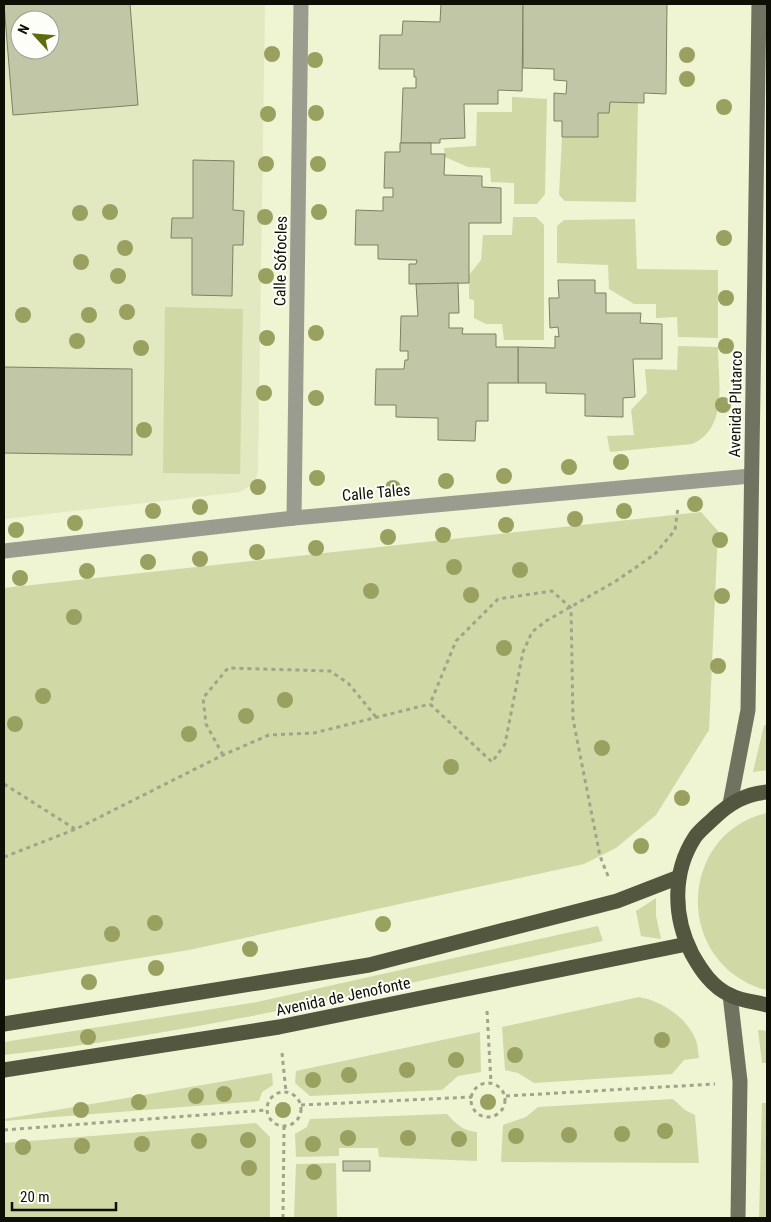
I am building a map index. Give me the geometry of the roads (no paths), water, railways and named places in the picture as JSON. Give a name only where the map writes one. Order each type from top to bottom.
[{"type":"main road","name":"Avenida Plutarco","points":[[730,804],[748,710],[759,4]]},
{"type":"main road","points":[[767,792],[752,794],[730,804],[696,836],[678,877],[678,913],[687,944],[704,975],[730,995],[767,1005]]},
{"type":"main road","name":"Avenida de Jenofonte","points":[[4,1024],[369,965],[617,902],[678,877]]},
{"type":"main road","name":"Avenida de Jenofonte","points":[[4,1070],[279,1027],[687,944]]},
{"type":"main road","points":[[730,995],[740,1081],[738,1218]]},
{"type":"street","name":"Calle Sófocles","points":[[294,518],[301,4]]},
{"type":"street","name":"Calle Tales","points":[[4,551],[294,518],[751,476]]}]
